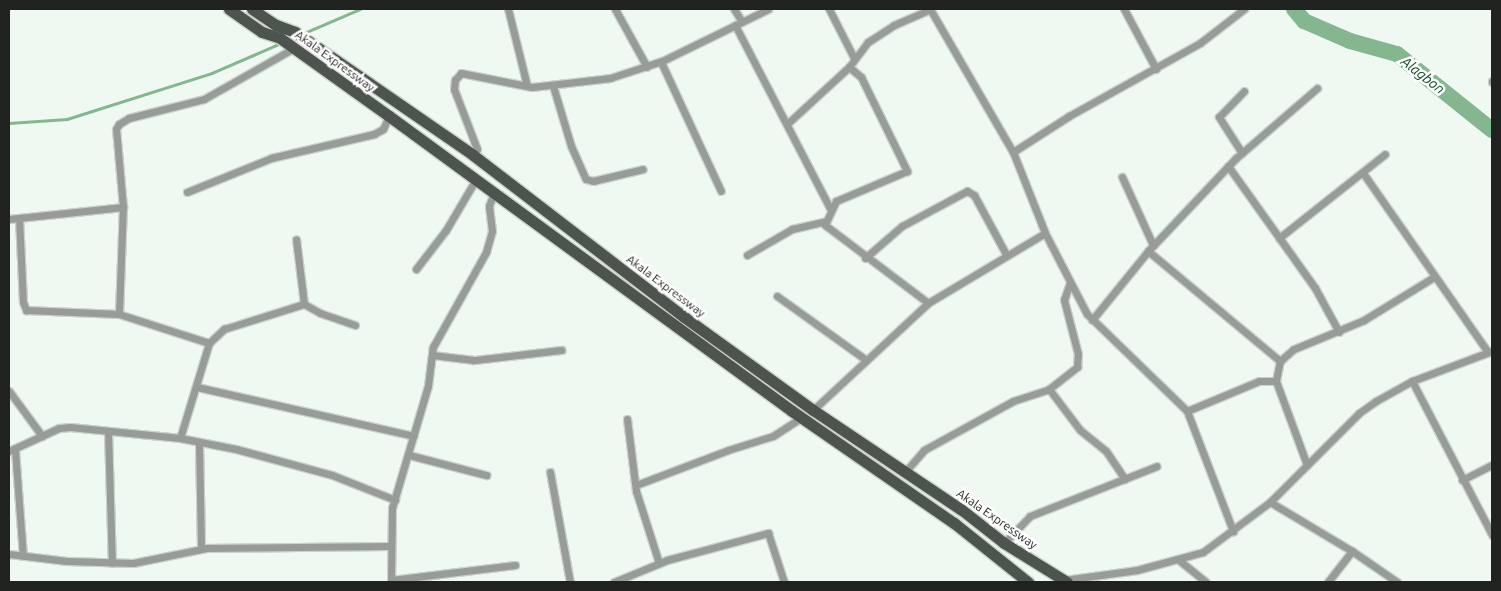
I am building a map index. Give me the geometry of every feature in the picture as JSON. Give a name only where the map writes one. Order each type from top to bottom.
[{"type":"main road","name":"Akala Expressway","points":[[229,9],[262,32],[280,38],[389,116],[801,418],[954,523],[1028,582]]},
{"type":"main road","name":"Akala Expressway","points":[[253,9],[276,25],[295,32],[473,156],[813,410],[962,510],[1004,543],[1065,581]]},
{"type":"main road","points":[[535,224],[546,212]]},
{"type":"main road","points":[[954,523],[962,510]]},
{"type":"street","points":[[508,9],[527,86]]},
{"type":"street","points":[[615,9],[647,67]]},
{"type":"street","points":[[734,9],[787,124],[830,208]]},
{"type":"street","points":[[473,156],[477,149],[456,98],[457,76],[468,72],[490,81],[527,86],[553,86],[597,81],[660,62],[768,9]]},
{"type":"street","points":[[829,9],[854,58]]},
{"type":"street","points":[[787,124],[849,67],[868,42],[894,25],[930,9],[1013,152],[1045,233],[1070,283],[1092,320],[1187,411],[1233,531]]},
{"type":"street","points":[[1124,9],[1156,69]]},
{"type":"street","points":[[1013,152],[1069,116],[1200,43],[1242,9]]},
{"type":"street","points":[[119,314],[123,207],[121,152],[116,129],[129,118],[204,99],[226,89],[294,48]]},
{"type":"street","points":[[660,62],[721,191]]},
{"type":"street","points":[[849,67],[861,77],[907,171],[836,201],[830,208],[826,227],[865,258],[928,303]]},
{"type":"street","points":[[553,86],[572,146],[586,179],[593,181],[643,169]]},
{"type":"street","points":[[1092,320],[1150,248],[1228,166],[1317,88]]},
{"type":"street","points":[[1242,153],[1219,117],[1244,91]]},
{"type":"street","points":[[186,192],[271,158],[374,134],[382,129],[389,116]]},
{"type":"street","points":[[1279,238],[1385,154]]},
{"type":"street","points":[[1228,166],[1315,288],[1339,332]]},
{"type":"street","points":[[1065,581],[1180,560],[1203,552],[1270,502],[1359,413],[1412,381],[1490,352],[1434,277],[1363,173]]},
{"type":"street","points":[[1122,177],[1150,248],[1280,361]]},
{"type":"street","points":[[416,268],[446,230],[476,179]]},
{"type":"street","points":[[865,258],[902,226],[967,190],[974,194],[1007,256]]},
{"type":"street","points":[[494,192],[489,206],[492,231],[486,252],[432,355],[428,386],[395,500],[391,546],[391,581],[515,565]]},
{"type":"street","points":[[9,219],[123,207]]},
{"type":"street","points":[[19,218],[23,302],[26,310],[119,314],[209,343]]},
{"type":"street","points":[[747,255],[792,229],[826,221]]},
{"type":"street","points":[[813,410],[928,303],[1045,233]]},
{"type":"street","points":[[296,239],[304,304]]},
{"type":"street","points":[[1307,465],[1276,381],[1280,361],[1294,349],[1339,332],[1434,277]]},
{"type":"street","points":[[906,472],[924,450],[1012,401],[1049,389],[1077,367],[1078,361],[1064,300],[1070,283]]},
{"type":"street","points":[[777,296],[866,360]]},
{"type":"street","points":[[180,438],[209,343],[224,329],[304,304],[320,314],[355,325]]},
{"type":"street","points":[[432,355],[474,360],[560,350]]},
{"type":"street","points":[[1187,411],[1259,381],[1276,381]]},
{"type":"street","points":[[1412,381],[1492,535]]},
{"type":"street","points":[[197,386],[414,436]]},
{"type":"street","points":[[1049,389],[1080,430],[1106,451],[1125,479]]},
{"type":"street","points":[[9,391],[42,436]]},
{"type":"street","points":[[636,485],[728,450],[773,436],[801,418]]},
{"type":"street","points":[[627,419],[636,485],[659,563]]},
{"type":"street","points":[[23,556],[12,451],[42,436],[70,427],[180,438],[199,442],[332,475],[395,500]]},
{"type":"street","points":[[108,431],[112,563]]},
{"type":"street","points":[[199,442],[201,548]]},
{"type":"street","points":[[408,455],[486,475]]},
{"type":"street","points":[[1462,480],[1492,465]]},
{"type":"street","points":[[1004,543],[1030,516],[1157,466]]},
{"type":"street","points":[[550,472],[570,582]]},
{"type":"street","points":[[1270,502],[1352,551],[1396,582]]},
{"type":"street","points":[[614,582],[659,563],[768,533],[784,582]]},
{"type":"street","points":[[9,554],[112,563],[170,557],[201,548],[391,546]]},
{"type":"street","points":[[1328,582],[1352,551]]},
{"type":"street","points":[[1180,560],[1206,582]]},
{"type":"waterway","points":[[302,34],[360,9]]},
{"type":"waterway","name":"Alagbon","points":[[1294,9],[1304,21],[1350,41],[1397,54],[1492,130]]},
{"type":"waterway","points":[[9,123],[67,119],[212,73],[281,43]]}]
